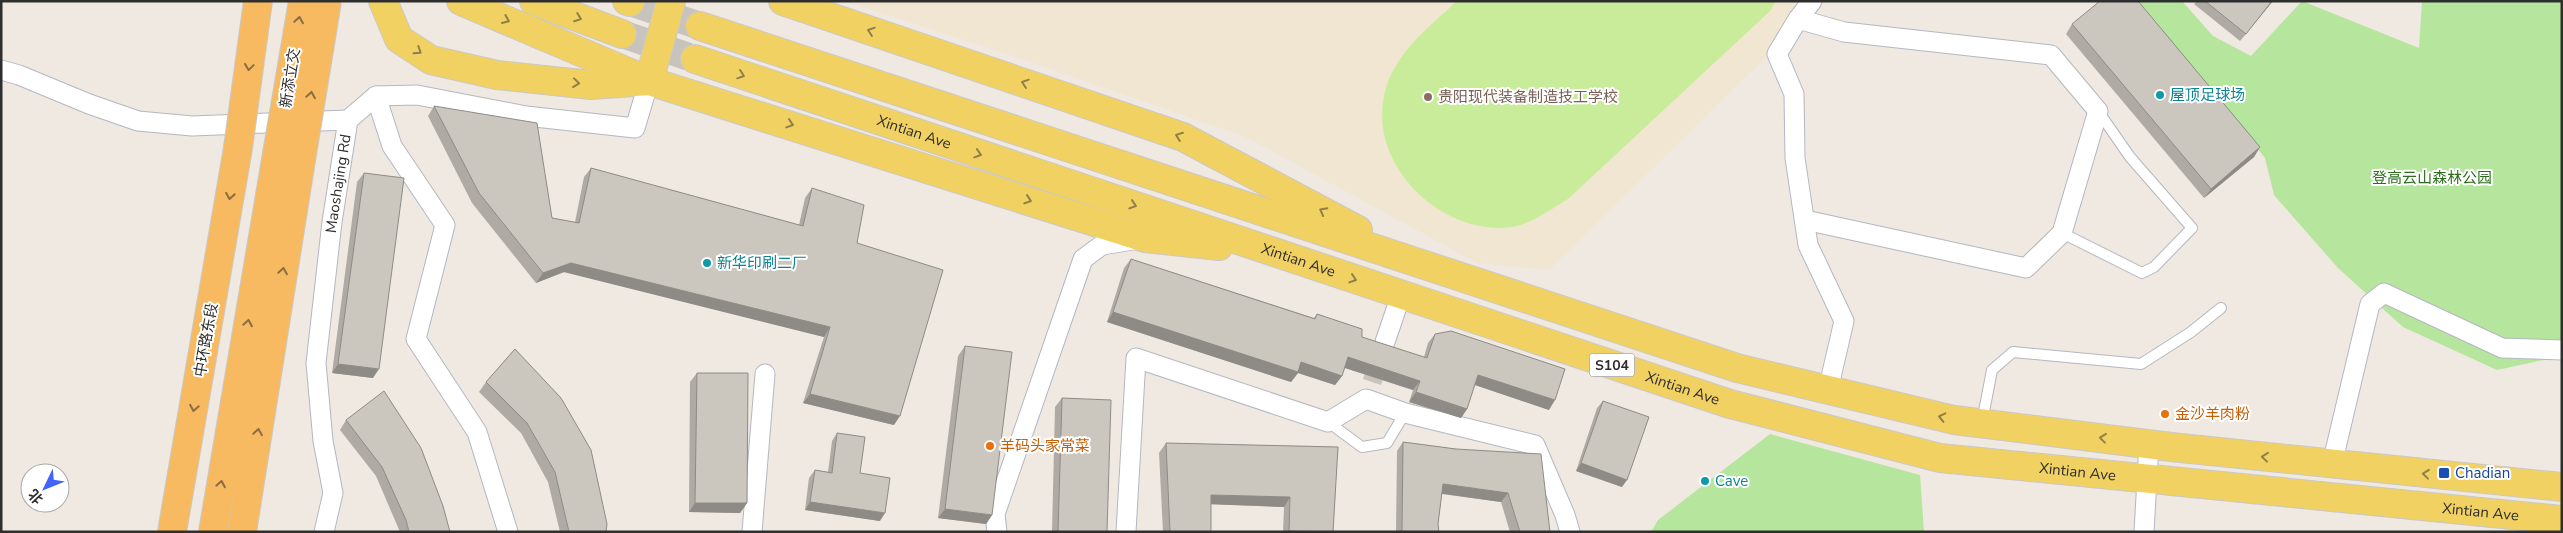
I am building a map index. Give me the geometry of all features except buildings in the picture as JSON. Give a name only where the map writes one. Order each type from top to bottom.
[{"type":"highway","name":"中环路东段","points":[[172,532],[238,148],[258,1]]},
{"type":"highway","name":"新添立交","points":[[289,157],[302,1]]},
{"type":"highway","points":[[213,532],[289,157],[327,1]]},
{"type":"highway","points":[[242,532],[289,157]]},
{"type":"main road","points":[[461,1],[649,81],[1145,238],[1273,252]]},
{"type":"main road","points":[[534,1],[622,34]]},
{"type":"main road","points":[[649,81],[671,1]]},
{"type":"main road","points":[[783,1],[1183,137],[1428,266]]},
{"type":"main road","points":[[385,8],[399,39],[431,60],[497,74],[592,85],[649,81]]},
{"type":"main road","name":"S104","points":[[700,26],[1736,368],[1954,420],[2150,444],[2562,487]]},
{"type":"main road","name":"Xintian Ave","points":[[695,59],[1730,404],[1940,458],[2562,520]]},
{"type":"street","points":[[1812,1],[1798,19],[1777,54],[1794,94],[1795,158],[1808,245],[1844,321],[1828,390]]},
{"type":"street","points":[[1798,19],[1844,32],[2051,55],[2098,111],[2062,233],[2026,268],[1804,220]]},
{"type":"street","points":[[1,70],[19,74],[90,104],[138,120],[192,126],[348,120]]},
{"type":"street","points":[[508,532],[476,432],[416,338],[445,225],[392,146],[376,96],[417,95],[526,116],[634,128],[649,81]]},
{"type":"street","name":"Maoshajing Rd","points":[[324,532],[332,493],[323,441],[316,363],[332,222],[348,120],[376,96]]},
{"type":"street","points":[[997,532],[995,514],[1083,259],[1102,245],[1145,238]]},
{"type":"street","points":[[2332,464],[2370,304],[2384,293],[2502,348],[2562,350]]},
{"type":"street","points":[[1385,342],[1402,295]]},
{"type":"street","points":[[1126,532],[1136,358],[1328,422],[1369,391],[1405,413],[1535,445],[1566,515],[1570,532]]},
{"type":"street","points":[[752,532],[765,374]]},
{"type":"street","points":[[2144,532],[2150,444]]},
{"type":"lane","points":[[2062,233],[2142,274],[2154,267],[2192,228],[2130,157],[2098,111]]},
{"type":"lane","points":[[1982,423],[1992,370],[2013,352],[2141,364],[2191,332],[2221,308]]},
{"type":"lane","points":[[1328,422],[1362,447],[1387,442],[1405,413]]},
{"type":"shaded area","name":"贵阳现代装备制造技工学校","points":[[844,1],[1802,1],[1805,19],[1549,270],[1477,263],[1246,137],[1016,57]]},
{"type":"green space","points":[[1457,1],[1776,1],[1770,11],[1568,199],[1529,222],[1503,228],[1478,226],[1454,218],[1432,205],[1413,188],[1398,168],[1387,146],[1382,121],[1384,96],[1388,81],[1403,55],[1413,43]]},
{"type":"green space","name":"登高云山森林公园","points":[[2138,1],[2182,1],[2213,36],[2251,56],[2302,1],[2419,48],[2422,1],[2562,1],[2562,356],[2497,370],[2403,327],[2338,268],[2274,195],[2265,158]]},
{"type":"green space","points":[[1770,434],[1920,475],[1924,532],[1651,532],[1658,520]]},
{"type":"tunnel","points":[[630,2],[700,26]]},
{"type":"tunnel","points":[[622,34],[695,59]]},
{"type":"tunnel","points":[[1372,382],[1382,353]]},
{"type":"place","name":"屋顶足球场","points":[[2160,95]]},
{"type":"place","name":"贵阳现代装备制造技工学校","points":[[1428,97]]},
{"type":"place","name":"新华印刷二厂","points":[[707,263]]},
{"type":"place","name":"金沙羊肉粉","points":[[2165,414]]},
{"type":"place","name":"羊码头家常菜","points":[[990,446]]},
{"type":"place","name":"Chadian","points":[[2444,473]]},
{"type":"place","name":"Cave","points":[[1705,481]]}]
